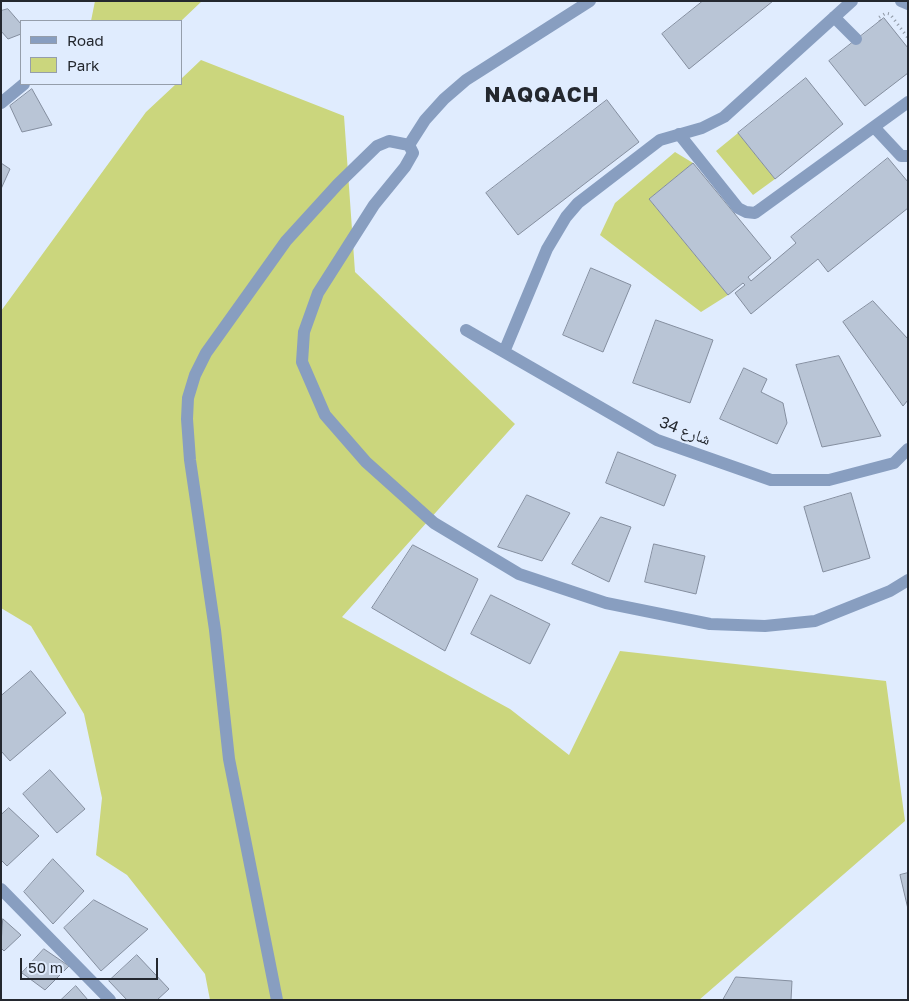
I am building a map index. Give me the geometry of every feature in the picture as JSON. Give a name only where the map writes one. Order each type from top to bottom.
[{"type":"street","points":[[409,145],[425,120],[444,99],[466,80],[590,1]]},
{"type":"street","points":[[504,352],[547,250],[566,218],[578,203],[660,140],[702,128],[724,117],[852,1]]},
{"type":"street","points":[[901,1],[908,4]]},
{"type":"street","points":[[834,17],[856,39]]},
{"type":"street","points":[[1,103],[23,85]]},
{"type":"street","points":[[679,134],[738,208],[746,212],[755,213],[908,102]]},
{"type":"street","points":[[874,127],[902,156],[908,156]]},
{"type":"street","points":[[278,1000],[229,759],[215,630],[190,460],[187,419],[188,398],[195,375],[206,353],[286,241],[338,184],[377,146],[389,141],[409,145]]},
{"type":"street","points":[[409,145],[413,153],[405,167],[374,205],[318,293],[304,332],[302,362],[325,415],[366,462],[434,523],[519,574],[606,603],[710,624],[765,626],[815,621],[890,591],[908,580]]},
{"type":"street","name":"شارع 34","points":[[466,330],[658,440],[771,480],[829,480],[894,463],[908,449]]},
{"type":"street","points":[[1,889],[110,1000]]},
{"type":"path","points":[[880,20],[878,18],[886,12],[890,14],[908,38]]},
{"type":"green space","points":[[95,1],[202,1],[182,20],[91,20]]},
{"type":"green space","points":[[201,60],[344,116],[355,272],[515,424],[342,617],[510,709],[569,755],[620,651],[886,681],[905,821],[699,1000],[210,1000],[205,974],[127,875],[96,855],[102,798],[84,714],[31,626],[1,608],[1,311],[146,112],[175,85],[182,85],[182,78]]},
{"type":"green space","points":[[738,133],[775,179],[753,195],[716,151]]},
{"type":"green space","points":[[675,152],[693,163],[649,199],[728,295],[701,312],[600,235],[615,203]]},
{"type":"building","points":[[703,1],[773,1],[689,69],[662,34]]},
{"type":"building","points":[[8,9],[20,23],[20,34],[8,39],[1,31],[1,11]]},
{"type":"building","points":[[884,18],[908,48],[908,73],[865,106],[829,61]]},
{"type":"building","points":[[806,78],[843,124],[775,179],[738,133]]},
{"type":"building","points":[[32,89],[52,125],[22,132],[10,106]]},
{"type":"building","points":[[607,100],[639,142],[518,235],[486,193]]},
{"type":"building","points":[[888,158],[908,182],[908,208],[828,272],[818,259],[751,314],[735,293],[745,285],[743,283],[728,295],[649,199],[693,163],[771,258],[748,277],[751,281],[796,243],[791,237]]},
{"type":"building","points":[[1,163],[10,169],[1,189]]},
{"type":"building","points":[[591,268],[631,285],[603,352],[563,335]]},
{"type":"building","points":[[873,301],[908,339],[908,400],[903,406],[843,322]]},
{"type":"building","points":[[656,320],[713,340],[690,403],[633,383]]},
{"type":"building","points":[[839,356],[881,436],[822,447],[796,365]]},
{"type":"building","points":[[744,368],[767,379],[761,392],[783,403],[787,423],[777,444],[720,419]]},
{"type":"building","points":[[618,452],[676,475],[664,506],[606,483]]},
{"type":"building","points":[[851,493],[870,558],[823,572],[804,507]]},
{"type":"building","points":[[527,495],[570,513],[542,561],[498,547]]},
{"type":"building","points":[[601,517],[631,527],[609,582],[572,564]]},
{"type":"building","points":[[654,544],[705,556],[696,594],[645,582]]},
{"type":"building","points":[[413,545],[478,579],[445,651],[372,608]]},
{"type":"building","points":[[491,595],[550,624],[530,664],[471,634]]},
{"type":"building","points":[[31,671],[66,713],[10,761],[1,751],[1,696]]},
{"type":"building","points":[[50,770],[85,809],[57,833],[23,794]]},
{"type":"building","points":[[9,808],[39,836],[7,866],[1,860],[1,815]]},
{"type":"building","points":[[53,859],[84,891],[53,924],[24,892]]},
{"type":"building","points":[[908,873],[908,909],[900,875]]},
{"type":"building","points":[[94,900],[148,929],[101,971],[64,928]]},
{"type":"building","points":[[3,919],[21,935],[4,951],[1,948]]},
{"type":"building","points":[[44,949],[69,966],[45,990],[22,973]]},
{"type":"building","points":[[137,955],[169,989],[157,1000],[127,1000],[109,981]]},
{"type":"building","points":[[736,977],[792,981],[791,1000],[723,1000]]},
{"type":"building","points":[[76,986],[88,1000],[61,1000]]},
{"type":"district","name":"NAQQACH","points":[[542,95]]}]
